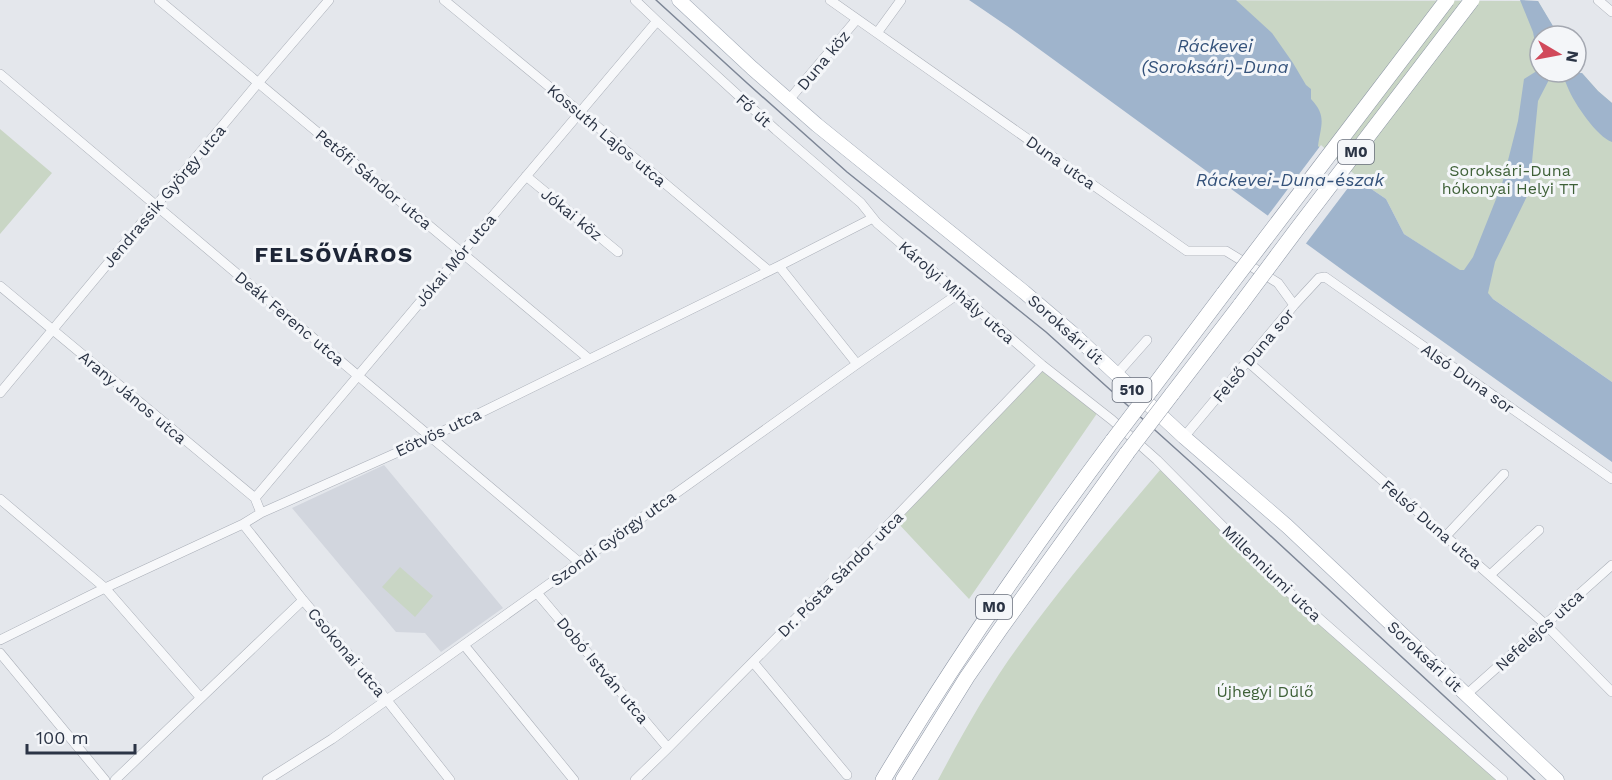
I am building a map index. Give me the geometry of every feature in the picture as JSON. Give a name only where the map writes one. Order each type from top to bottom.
[{"type":"highway","name":"M0","points":[[883,780],[971,641],[1073,494],[1447,0]]},
{"type":"highway","name":"M0","points":[[903,780],[1001,628],[1127,453],[1472,0]]},
{"type":"main road","name":"Soroksári út","points":[[681,0],[788,101],[1071,332],[1184,437],[1287,526],[1557,780]]},
{"type":"street","name":"Petőfi Sándor utca","points":[[159,0],[589,359]]},
{"type":"street","name":"Jendrassik György utca","points":[[0,393],[329,0]]},
{"type":"street","name":"Kossuth Lajos utca","points":[[444,0],[769,271]]},
{"type":"street","name":"Fő út","points":[[635,0],[776,130],[861,203],[873,219]]},
{"type":"street","name":"Duna utca","points":[[830,0],[1187,252],[1226,251],[1278,283],[1294,305]]},
{"type":"street","points":[[877,33],[901,0]]},
{"type":"street","points":[[1598,0],[1612,12]]},
{"type":"street","name":"Duna köz","points":[[788,101],[857,19]]},
{"type":"street","name":"Jókai Mór utca","points":[[255,498],[657,21]]},
{"type":"street","name":"Deák Ferenc utca","points":[[0,74],[579,562]]},
{"type":"street","name":"Jókai köz","points":[[526,176],[618,252]]},
{"type":"street","name":"Eötvös utca","points":[[0,640],[243,524],[261,513],[431,436],[873,219]]},
{"type":"street","name":"Károlyi Mihály utca","points":[[873,219],[1042,364]]},
{"type":"street","points":[[779,266],[857,364]]},
{"type":"street","name":"Felső Duna sor","points":[[1184,437],[1294,305],[1319,278],[1325,277]]},
{"type":"street","name":"Alsó Duna sor","points":[[1325,277],[1612,479]]},
{"type":"street","name":"Arany János utca","points":[[0,286],[255,498],[261,513]]},
{"type":"street","name":"Szondi György utca","points":[[267,780],[332,739],[958,294]]},
{"type":"street","points":[[1116,375],[1147,340]]},
{"type":"street","name":"Felső Duna utca","points":[[1247,362],[1545,624],[1612,692]]},
{"type":"street","name":"Dr. Pósta Sándor utca","points":[[635,780],[891,522],[1042,364]]},
{"type":"street","name":"Millenniumi utca","points":[[1042,364],[1112,420],[1157,460],[1280,584],[1503,780]]},
{"type":"street","points":[[1446,536],[1504,474]]},
{"type":"street","points":[[0,499],[105,588],[200,697]]},
{"type":"street","name":"Csokonai utca","points":[[243,524],[450,780]]},
{"type":"street","points":[[1490,575],[1539,530]]},
{"type":"street","name":"Nefelejcs utca","points":[[1466,695],[1612,565]]},
{"type":"street","name":"Dobó István utca","points":[[537,593],[668,748]]},
{"type":"street","points":[[115,780],[303,600]]},
{"type":"street","points":[[464,645],[574,780]]},
{"type":"street","points":[[0,653],[105,780]]},
{"type":"street","points":[[753,662],[847,775]]},
{"type":"shaded area","points":[[384,465],[503,608],[441,652],[425,633],[396,632],[292,508]]},
{"type":"green space","name":"Soroksári-Duna hókonyai Helyi TT","points":[[1085,0],[1538,1],[1551,24],[1528,24],[1528,84],[1588,84],[1588,80],[1612,103],[1612,382],[1493,299],[1464,270],[1459,270],[1404,234],[1386,199],[1342,169],[1317,146],[1319,135]]},
{"type":"green space","points":[[0,129],[52,173],[0,234]]},
{"type":"green space","points":[[1044,370],[1098,412],[969,599],[896,521]]},
{"type":"green space","name":"Újhegyi Dűlő","points":[[1160,470],[1272,580],[1498,780],[938,780],[977,710],[1020,644],[1071,577]]},
{"type":"green space","points":[[400,567],[433,596],[415,617],[382,587]]},
{"type":"water","name":"Ráckevei-Duna-észak","points":[[969,0],[1236,0],[1272,33],[1306,85],[1311,89],[1311,99],[1321,116],[1318,146],[1342,169],[1386,199],[1404,234],[1460,270],[1464,270],[1473,257],[1502,184],[1518,121],[1524,79],[1528,76],[1528,84],[1547,84],[1538,101],[1529,192],[1495,262],[1488,293],[1493,299],[1612,382],[1612,462],[1348,274]]},
{"type":"water","points":[[1520,0],[1538,1],[1552,24],[1530,24]]},
{"type":"water","points":[[1588,80],[1612,103],[1612,142],[1600,134],[1587,119],[1566,84],[1588,84]]},
{"type":"pier","points":[[1321,145],[1357,176],[1304,246],[1266,218]]},
{"type":"tram line","points":[[656,0],[847,172],[1046,332],[1535,780]]},
{"type":"district","name":"FELSŐVÁROS","points":[[334,254]]},
{"type":"water label","name":"Ráckevei (Soroksári)-Duna","points":[[1215,56]]}]
